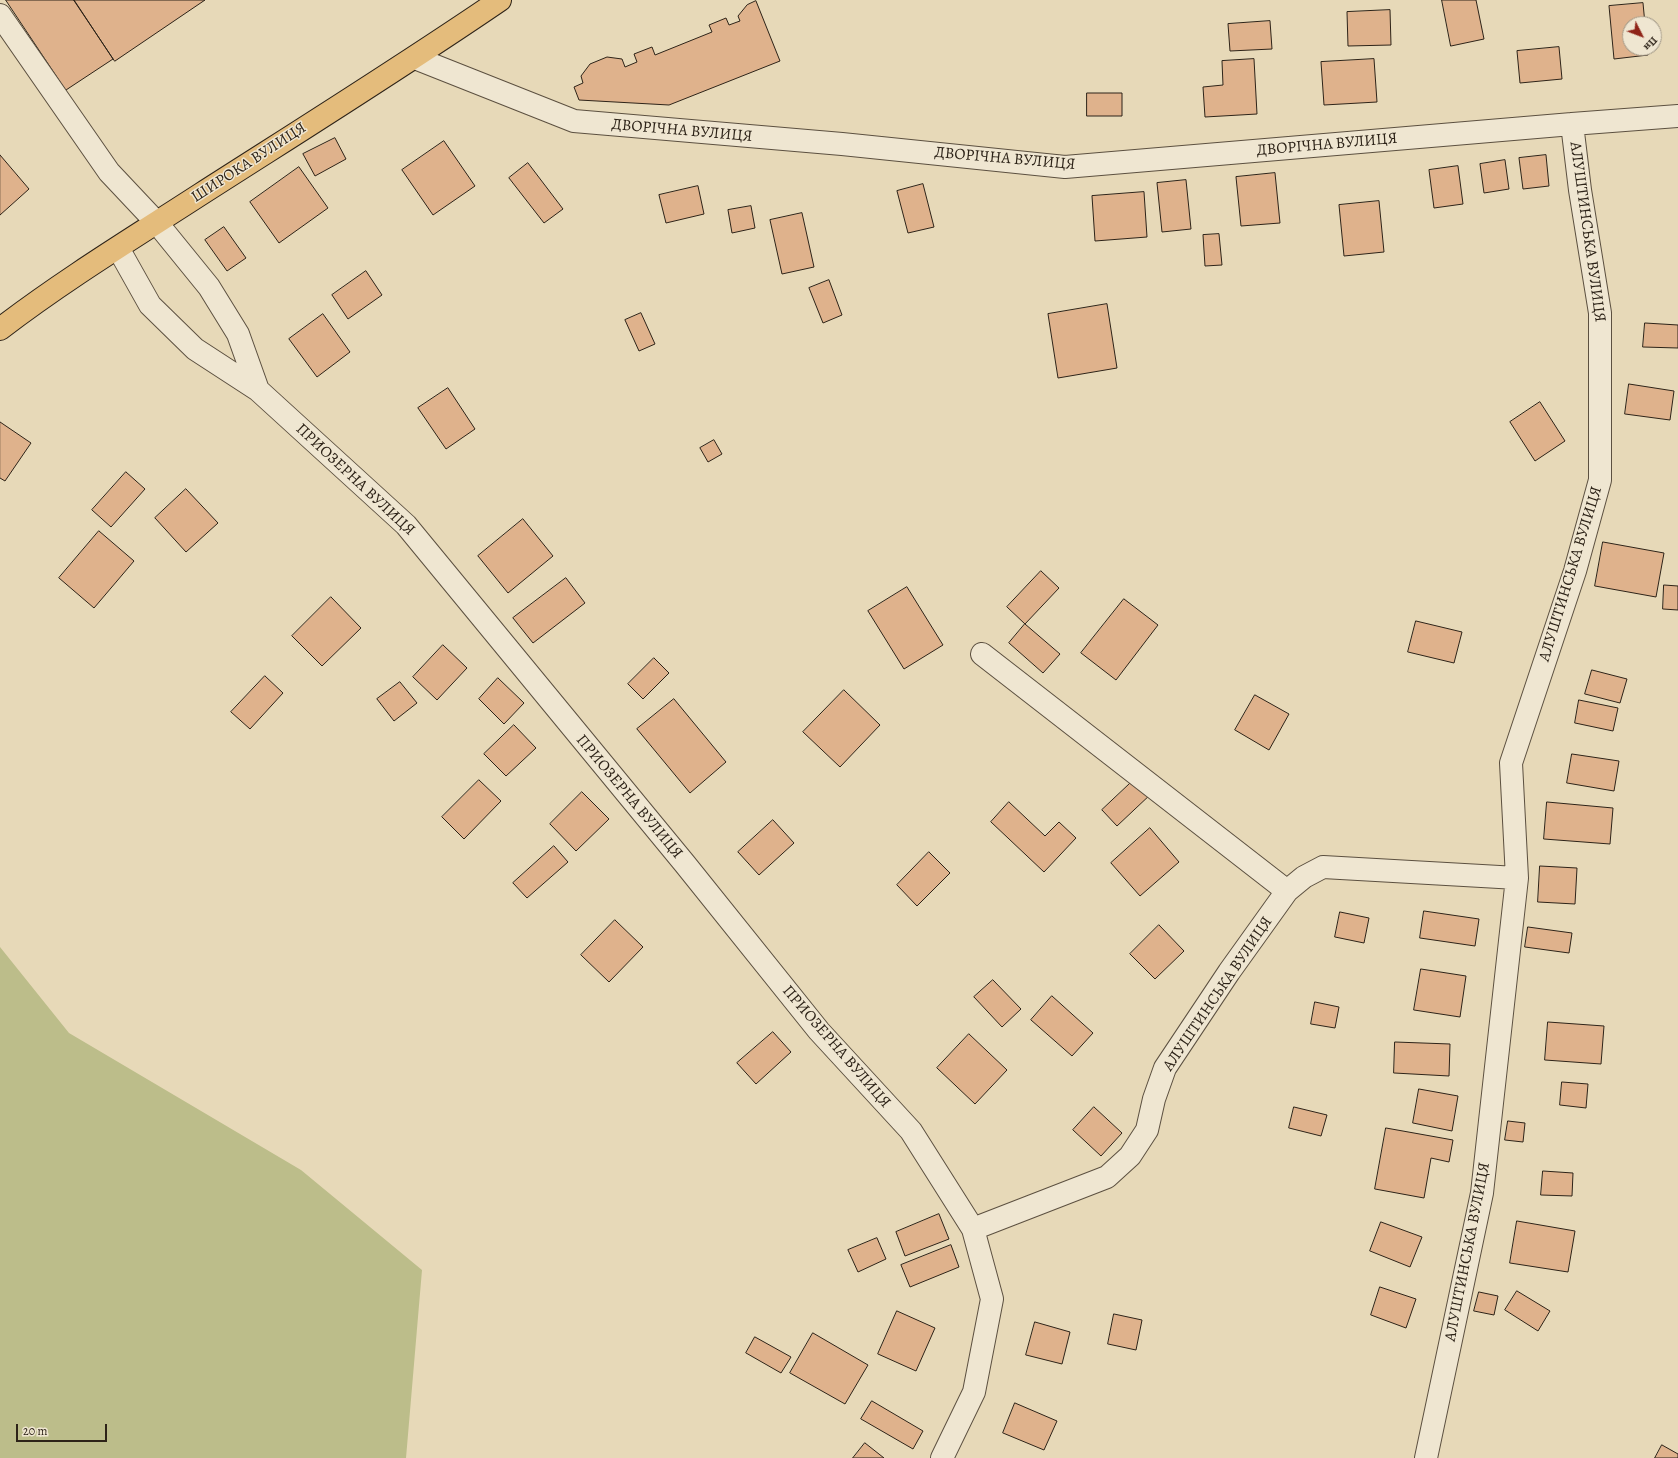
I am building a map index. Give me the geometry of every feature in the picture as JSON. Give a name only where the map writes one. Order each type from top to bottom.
[{"type":"main road","name":"ШИРОКА ВУЛИЦЯ","points":[[0,329],[33,304],[118,248],[415,58],[500,0]]},
{"type":"street","points":[[0,15],[109,172],[157,223],[213,294],[238,334],[258,390]]},
{"type":"street","name":"ДВОРІЧНА ВУЛИЦЯ","points":[[415,58],[574,121],[842,144],[1065,167],[1678,116]]},
{"type":"street","name":"АЛУШТИНСЬКА ВУЛИЦЯ","points":[[1426,1458],[1482,1193],[1517,878],[1511,763],[1575,571],[1600,480],[1600,313],[1580,190],[1572,124]]},
{"type":"street","name":"ПРИОЗЕРНА ВУЛИЦЯ","points":[[118,248],[150,304],[195,349],[258,390],[406,525],[690,870],[819,1031],[911,1131],[973,1230],[992,1299],[974,1392],[942,1458]]},
{"type":"street","points":[[982,654],[1287,891]]},
{"type":"street","name":"АЛУШТИНСЬКА ВУЛИЦЯ","points":[[973,1230],[1107,1176],[1130,1156],[1147,1130],[1154,1099],[1166,1068],[1229,972],[1287,891],[1304,877],[1324,867],[1517,878]]},
{"type":"green space","points":[[0,947],[69,1033],[301,1170],[422,1270],[406,1458],[0,1458]]},
{"type":"building","points":[[6,0],[74,0],[113,59],[66,90]]},
{"type":"building","points":[[74,0],[205,0],[115,61]]},
{"type":"building","points":[[1442,0],[1476,0],[1484,39],[1451,46]]},
{"type":"building","points":[[756,1],[780,61],[669,105],[579,100],[574,87],[583,83],[581,76],[590,64],[607,57],[622,59],[625,67],[637,62],[634,54],[652,47],[655,55],[712,32],[709,25],[726,18],[729,25],[740,21],[738,16],[747,5]]},
{"type":"building","points":[[1643,3],[1644,16],[1622,16],[1622,56],[1640,56],[1614,59],[1609,6]]},
{"type":"building","points":[[1390,10],[1391,45],[1348,46],[1347,12]]},
{"type":"building","points":[[1270,21],[1272,49],[1230,51],[1228,24]]},
{"type":"building","points":[[1559,47],[1562,79],[1520,83],[1517,51]]},
{"type":"building","points":[[1254,59],[1257,114],[1205,117],[1203,87],[1223,85],[1222,61]]},
{"type":"building","points":[[1374,59],[1377,102],[1324,105],[1321,62]]},
{"type":"building","points":[[1087,93],[1122,93],[1122,116],[1087,116]]},
{"type":"building","points":[[335,138],[346,159],[315,176],[303,154]]},
{"type":"building","points":[[444,141],[475,186],[433,215],[402,170]]},
{"type":"building","points":[[0,155],[29,189],[0,215]]},
{"type":"building","points":[[1546,155],[1549,186],[1523,189],[1519,158]]},
{"type":"building","points":[[1505,160],[1509,189],[1484,193],[1480,164]]},
{"type":"building","points":[[528,163],[563,209],[544,223],[509,178]]},
{"type":"building","points":[[1458,166],[1463,204],[1434,208],[1429,170]]},
{"type":"building","points":[[299,167],[328,208],[279,243],[250,202]]},
{"type":"building","points":[[1275,173],[1280,223],[1241,226],[1236,177]]},
{"type":"building","points":[[1186,180],[1191,229],[1162,232],[1157,183]]},
{"type":"building","points":[[923,184],[934,227],[908,233],[897,191]]},
{"type":"building","points":[[698,186],[704,214],[666,223],[659,195]]},
{"type":"building","points":[[1144,192],[1147,237],[1095,241],[1092,196]]},
{"type":"building","points":[[1379,201],[1384,252],[1344,256],[1339,205]]},
{"type":"building","points":[[751,206],[755,228],[732,233],[728,210]]},
{"type":"building","points":[[802,213],[814,267],[782,274],[770,220]]},
{"type":"building","points":[[224,227],[246,258],[227,271],[205,240]]},
{"type":"building","points":[[1219,234],[1222,265],[1205,266],[1203,235]]},
{"type":"building","points":[[366,271],[382,295],[348,319],[332,295]]},
{"type":"building","points":[[829,280],[842,315],[823,323],[809,288]]},
{"type":"building","points":[[1107,304],[1117,368],[1058,378],[1048,314]]},
{"type":"building","points":[[641,313],[655,344],[639,351],[625,320]]},
{"type":"building","points":[[323,314],[350,352],[317,377],[289,339]]},
{"type":"building","points":[[1645,323],[1678,325],[1678,348],[1643,347]]},
{"type":"building","points":[[1629,384],[1674,391],[1670,420],[1625,414]]},
{"type":"building","points":[[448,388],[475,429],[446,449],[418,408]]},
{"type":"building","points":[[1540,402],[1565,441],[1535,461],[1510,422]]},
{"type":"building","points":[[0,422],[31,443],[5,481],[0,478]]},
{"type":"building","points":[[714,440],[722,454],[708,462],[700,448]]},
{"type":"building","points":[[126,472],[145,489],[111,527],[92,510]]},
{"type":"building","points":[[186,489],[218,523],[186,552],[155,518]]},
{"type":"building","points":[[523,519],[553,556],[508,593],[478,556]]},
{"type":"building","points":[[99,531],[134,561],[94,608],[59,578]]},
{"type":"building","points":[[1603,542],[1664,553],[1656,597],[1595,586]]},
{"type":"building","points":[[1041,571],[1059,588],[1025,624],[1007,607]]},
{"type":"building","points":[[566,578],[585,603],[533,643],[513,618]]},
{"type":"building","points":[[1664,585],[1678,586],[1678,610],[1663,609]]},
{"type":"building","points":[[907,587],[943,645],[904,669],[868,611]]},
{"type":"building","points":[[331,597],[361,628],[322,666],[292,636]]},
{"type":"building","points":[[1124,599],[1158,625],[1116,680],[1081,653]]},
{"type":"building","points":[[1416,621],[1462,632],[1454,663],[1408,652]]},
{"type":"building","points":[[1025,624],[1060,654],[1043,673],[1009,643]]},
{"type":"building","points":[[443,645],[467,668],[437,700],[413,677]]},
{"type":"building","points":[[654,658],[669,673],[643,699],[628,684]]},
{"type":"building","points":[[1592,670],[1627,679],[1620,703],[1585,694]]},
{"type":"building","points":[[265,676],[283,693],[250,729],[231,712]]},
{"type":"building","points":[[498,678],[524,703],[504,724],[479,699]]},
{"type":"building","points":[[400,682],[417,703],[394,721],[377,699]]},
{"type":"building","points":[[844,690],[880,725],[840,767],[803,732]]},
{"type":"building","points":[[1255,695],[1289,714],[1269,750],[1235,730]]},
{"type":"building","points":[[674,699],[726,762],[690,793],[637,729]]},
{"type":"building","points":[[1579,700],[1618,708],[1613,731],[1575,723]]},
{"type":"building","points":[[514,725],[536,748],[506,776],[484,754]]},
{"type":"building","points":[[1572,754],[1619,761],[1614,791],[1567,783]]},
{"type":"building","points":[[1137,777],[1152,793],[1117,826],[1102,810]]},
{"type":"building","points":[[479,780],[501,801],[464,839],[442,817]]},
{"type":"building","points":[[582,792],[609,819],[576,851],[550,824]]},
{"type":"building","points":[[1009,802],[1045,836],[1059,822],[1076,838],[1044,872],[991,822]]},
{"type":"building","points":[[1547,802],[1613,808],[1610,844],[1544,839]]},
{"type":"building","points":[[773,820],[794,843],[759,875],[738,852]]},
{"type":"building","points":[[1150,828],[1179,862],[1140,896],[1111,863]]},
{"type":"building","points":[[554,846],[568,862],[527,898],[513,883]]},
{"type":"building","points":[[929,852],[950,873],[917,906],[897,885]]},
{"type":"building","points":[[1540,866],[1577,868],[1575,904],[1538,902]]},
{"type":"building","points":[[1424,911],[1479,919],[1475,946],[1420,938]]},
{"type":"building","points":[[1340,912],[1369,918],[1364,943],[1335,937]]},
{"type":"building","points":[[615,920],[643,947],[609,982],[581,955]]},
{"type":"building","points":[[1159,925],[1184,951],[1155,979],[1130,954]]},
{"type":"building","points":[[1528,927],[1572,933],[1569,953],[1525,947]]},
{"type":"building","points":[[1421,969],[1466,976],[1460,1017],[1414,1010]]},
{"type":"building","points":[[993,980],[1021,1009],[1002,1027],[974,997]]},
{"type":"building","points":[[1052,996],[1093,1033],[1072,1056],[1031,1020]]},
{"type":"building","points":[[1315,1002],[1339,1007],[1335,1028],[1311,1024]]},
{"type":"building","points":[[1548,1022],[1604,1026],[1601,1064],[1545,1060]]},
{"type":"building","points":[[773,1032],[791,1052],[756,1084],[737,1063]]},
{"type":"building","points":[[969,1034],[1007,1070],[975,1104],[937,1068]]},
{"type":"building","points":[[1395,1042],[1450,1044],[1449,1076],[1394,1073]]},
{"type":"building","points":[[1562,1082],[1588,1084],[1586,1108],[1560,1105]]},
{"type":"building","points":[[1419,1089],[1458,1096],[1452,1131],[1413,1123]]},
{"type":"building","points":[[1094,1107],[1122,1133],[1101,1156],[1073,1130]]},
{"type":"building","points":[[1294,1107],[1327,1115],[1321,1136],[1289,1128]]},
{"type":"building","points":[[1508,1121],[1525,1123],[1523,1142],[1505,1140]]},
{"type":"building","points":[[1386,1128],[1453,1140],[1449,1162],[1431,1158],[1424,1198],[1375,1189]]},
{"type":"building","points":[[1543,1171],[1573,1173],[1572,1196],[1541,1195]]},
{"type":"building","points":[[939,1214],[949,1239],[905,1256],[896,1232]]},
{"type":"building","points":[[1517,1221],[1575,1231],[1568,1272],[1510,1263]]},
{"type":"building","points":[[1381,1222],[1422,1237],[1410,1267],[1370,1251]]},
{"type":"building","points":[[877,1238],[886,1259],[858,1272],[848,1250]]},
{"type":"building","points":[[951,1245],[959,1267],[910,1287],[901,1265]]},
{"type":"building","points":[[1380,1287],[1416,1299],[1406,1328],[1371,1315]]},
{"type":"building","points":[[1517,1291],[1550,1311],[1538,1331],[1505,1310]]},
{"type":"building","points":[[1479,1292],[1498,1296],[1494,1315],[1474,1311]]},
{"type":"building","points":[[897,1311],[935,1328],[916,1371],[878,1354]]},
{"type":"building","points":[[1114,1314],[1142,1320],[1136,1350],[1108,1344]]},
{"type":"building","points":[[1035,1322],[1070,1332],[1062,1364],[1026,1355]]},
{"type":"building","points":[[813,1333],[868,1365],[845,1404],[790,1373]]},
{"type":"building","points":[[755,1337],[791,1357],[781,1373],[746,1353]]},
{"type":"building","points":[[872,1401],[923,1431],[913,1449],[861,1419]]},
{"type":"building","points":[[1015,1403],[1057,1421],[1044,1450],[1003,1433]]},
{"type":"building","points":[[865,1443],[884,1458],[853,1458]]},
{"type":"building","points":[[1662,1445],[1678,1454],[1678,1458],[1655,1458]]}]
